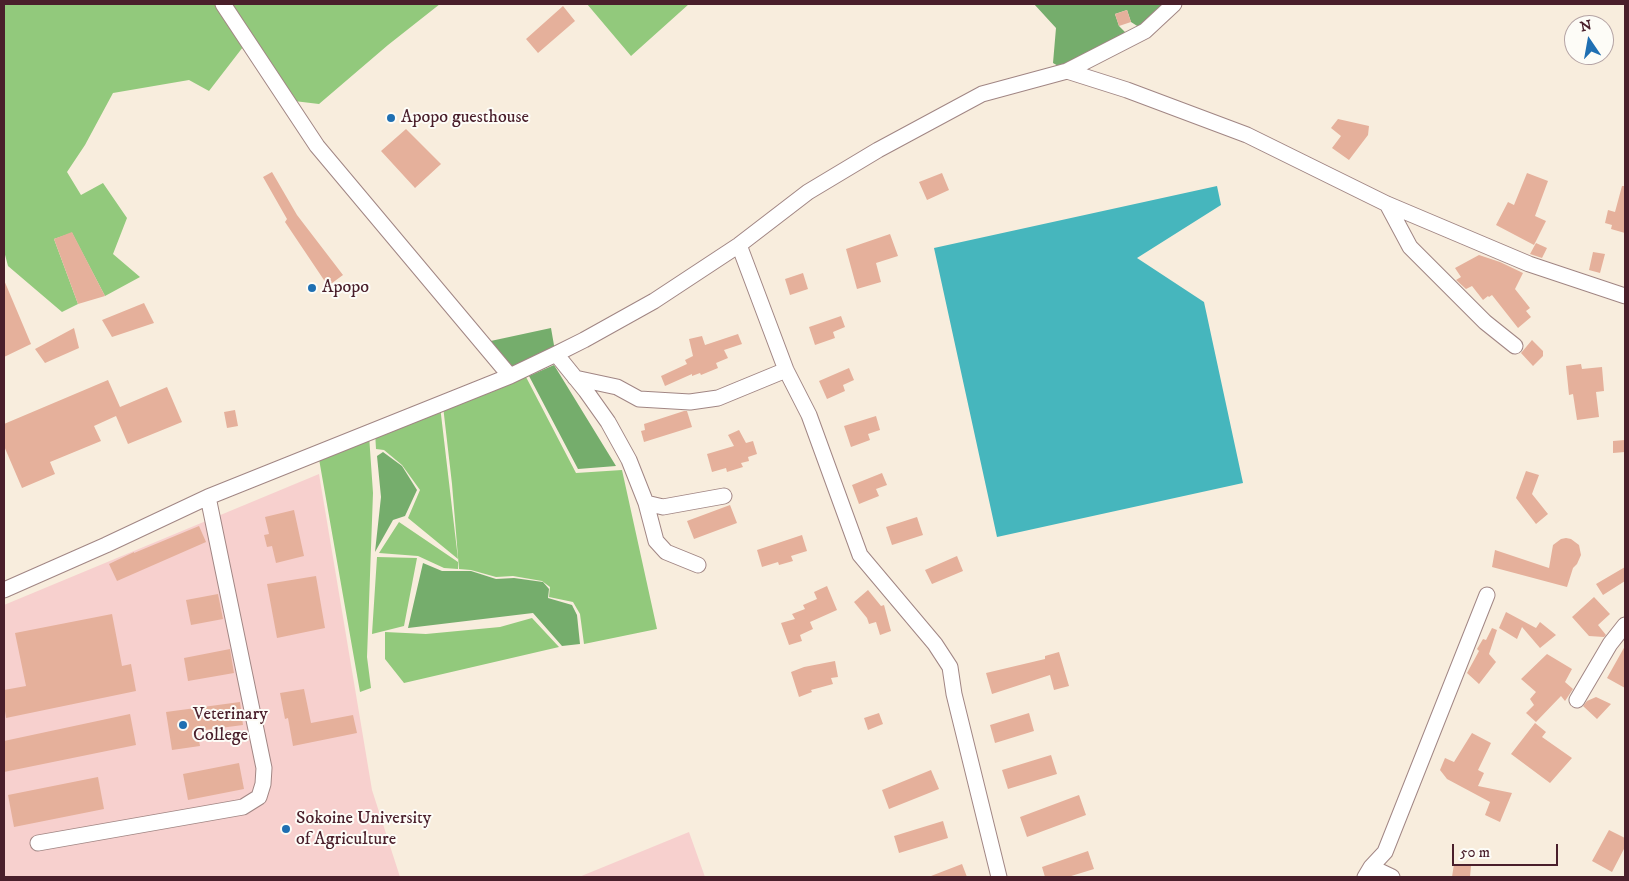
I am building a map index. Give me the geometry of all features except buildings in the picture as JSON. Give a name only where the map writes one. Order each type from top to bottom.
[{"type":"street","points":[[223,4],[317,146],[510,376]]},
{"type":"street","points":[[4,590],[208,498],[510,376],[584,340],[654,301],[739,244],[808,192],[878,150],[982,94],[1067,71],[1144,31],[1174,4]]},
{"type":"street","points":[[1067,71],[1127,90],[1247,135],[1387,204],[1529,264],[1625,296]]},
{"type":"street","points":[[1387,204],[1410,247],[1485,322],[1515,346]]},
{"type":"street","points":[[739,244],[786,370],[809,415],[860,555],[935,644],[950,668],[954,694],[999,877]]},
{"type":"street","points":[[556,354],[586,390],[612,429],[629,460],[646,503],[656,541],[666,552],[698,564]]},
{"type":"street","points":[[575,378],[617,387],[639,398],[690,402],[718,398],[786,370]]},
{"type":"street","points":[[646,503],[663,507],[724,496]]},
{"type":"street","points":[[38,843],[243,807],[259,796],[264,784],[264,768],[208,498]]},
{"type":"street","points":[[1392,877],[1368,872],[1385,852],[1487,595]]},
{"type":"street","points":[[1577,700],[1610,644],[1625,625]]},
{"type":"shaded area","name":"Veterinary College","points":[[319,474],[372,790],[400,877],[4,877],[4,605]]},
{"type":"shaded area","points":[[689,832],[705,877],[579,877]]},
{"type":"green space","points":[[4,4],[216,4],[243,47],[209,91],[189,80],[113,93],[85,145],[67,172],[81,195],[103,183],[127,218],[113,254],[140,277],[105,296],[72,233],[54,239],[78,304],[62,312],[8,266],[4,251]]},
{"type":"green space","points":[[231,4],[440,4],[388,45],[319,104],[294,101]]},
{"type":"green space","points":[[587,4],[689,4],[631,56]]},
{"type":"green space","points":[[1034,4],[1174,4],[1145,31],[1131,22],[1127,10],[1115,14],[1119,26],[1131,38],[1067,71],[1053,63],[1056,28]]},
{"type":"green space","points":[[551,328],[555,351],[510,371],[486,342]]},
{"type":"green space","points":[[554,365],[616,466],[578,469],[529,376]]},
{"type":"green space","points":[[526,377],[576,473],[622,470],[657,629],[584,644],[580,614],[573,602],[549,597],[550,587],[542,581],[513,576],[496,577],[471,570],[459,569],[443,406]]},
{"type":"green space","points":[[440,406],[458,559],[408,518],[420,490],[402,465],[384,450],[376,449],[375,432]]},
{"type":"green space","points":[[369,435],[373,493],[367,657],[371,688],[360,692],[319,459]]},
{"type":"green space","points":[[383,452],[402,466],[417,490],[405,516],[393,520],[375,552],[381,497],[377,456]]},
{"type":"green space","points":[[399,522],[458,562],[458,569],[444,568],[418,556],[379,553]]},
{"type":"green space","points":[[377,557],[417,558],[404,626],[372,634]]},
{"type":"green space","points":[[423,563],[442,571],[471,571],[496,579],[514,578],[543,582],[549,589],[548,598],[572,605],[577,615],[580,644],[562,646],[533,613],[408,628]]},
{"type":"green space","points":[[532,618],[559,647],[404,683],[385,659],[385,632],[426,634],[500,627]]},
{"type":"water","points":[[1217,186],[1221,205],[1137,258],[1204,302],[1243,483],[997,537],[934,248]]},
{"type":"place","name":"Apopo guesthouse","points":[[391,118]]},
{"type":"place","name":"Apopo","points":[[312,288]]},
{"type":"place","name":"Veterinary College","points":[[183,725]]},
{"type":"place","name":"Sokoine University of Agriculture","points":[[286,829]]}]
